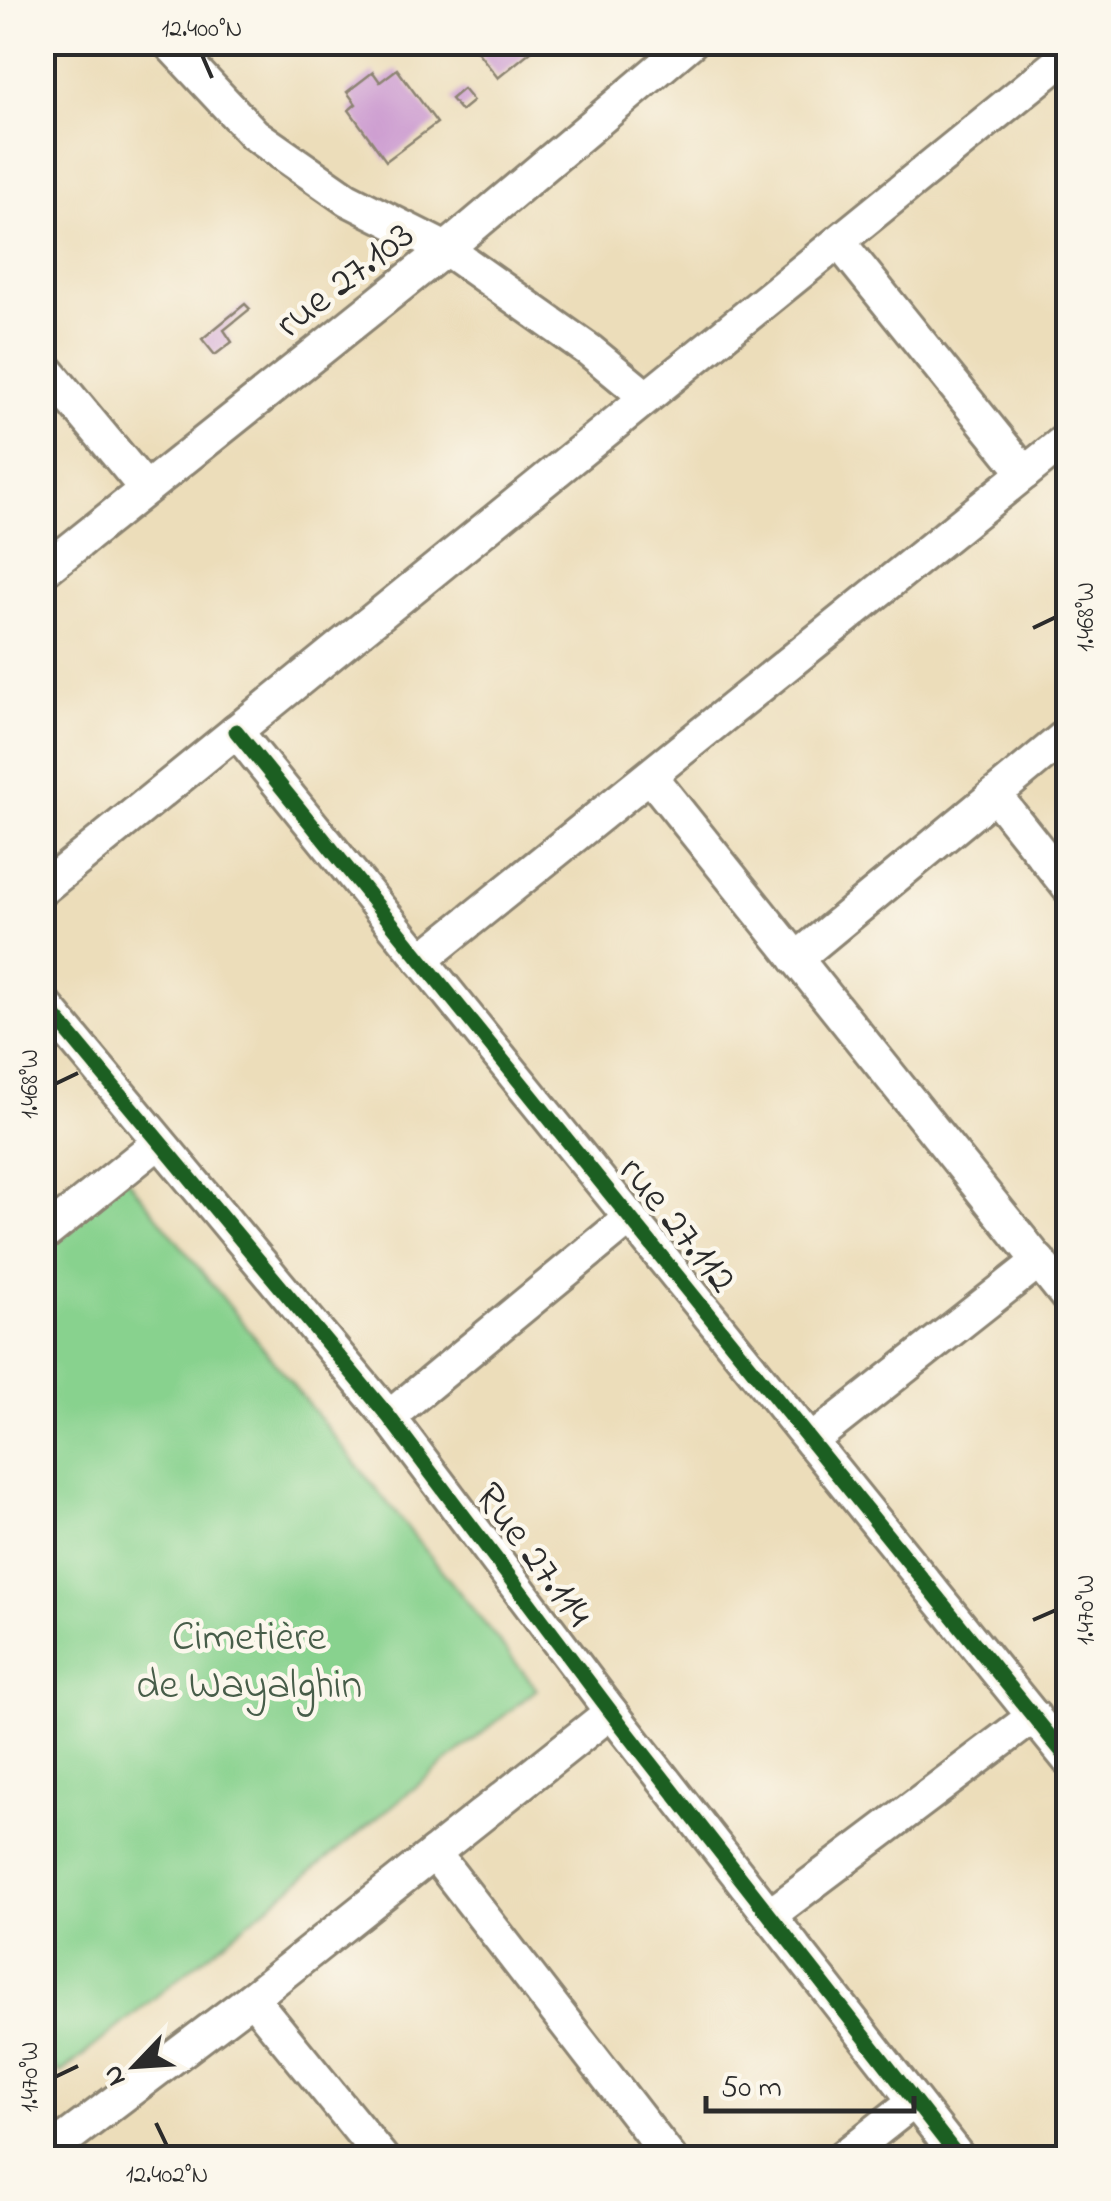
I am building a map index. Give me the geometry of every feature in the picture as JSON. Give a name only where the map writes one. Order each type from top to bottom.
[{"type":"street","points":[[168,42],[254,134],[346,199],[446,249],[589,350],[646,397]]},
{"type":"street","name":"rue 27.103","points":[[42,572],[446,249],[691,42]]},
{"type":"street","points":[[42,889],[839,242],[1061,52]]},
{"type":"street","points":[[839,242],[1025,473]]},
{"type":"street","points":[[42,364],[145,488]]},
{"type":"street","points":[[421,960],[1068,438]]},
{"type":"street","name":"rue 27.112","points":[[236,732],[1068,1759]]},
{"type":"street","points":[[796,959],[1068,734]]},
{"type":"street","points":[[650,776],[1068,1298]]},
{"type":"street","points":[[995,794],[1068,886]]},
{"type":"street","name":"Rue 27.114","points":[[42,1002],[390,1417],[611,1712],[959,2158]]},
{"type":"street","points":[[42,1236],[160,1142]]},
{"type":"street","points":[[390,1417],[630,1218]]},
{"type":"street","points":[[811,1441],[1039,1262]]},
{"type":"street","points":[[42,2157],[252,1998],[611,1712]]},
{"type":"street","points":[[770,1915],[1034,1716]]},
{"type":"street","points":[[434,1852],[670,2158]]},
{"type":"street","points":[[252,1998],[382,2158]]},
{"type":"street","points":[[842,2158],[913,2102]]},
{"type":"green space","name":"Cimetière de Wayalghin","points":[[125,1176],[537,1689],[60,2074],[43,2053],[43,1242]]},
{"type":"building","points":[[470,42],[542,42],[498,78]]},
{"type":"building","points":[[397,69],[437,123],[386,161],[349,110],[356,104],[347,92],[373,72],[380,82]]},
{"type":"building","points":[[463,89],[473,101],[461,111],[451,99]]},
{"type":"building","points":[[245,304],[250,309],[224,330],[232,342],[215,355],[202,339]]},
{"type":"cycle path","points":[[236,731],[1068,1759]]},
{"type":"cycle path","points":[[42,1001],[389,1417],[611,1712],[959,2158]]}]
